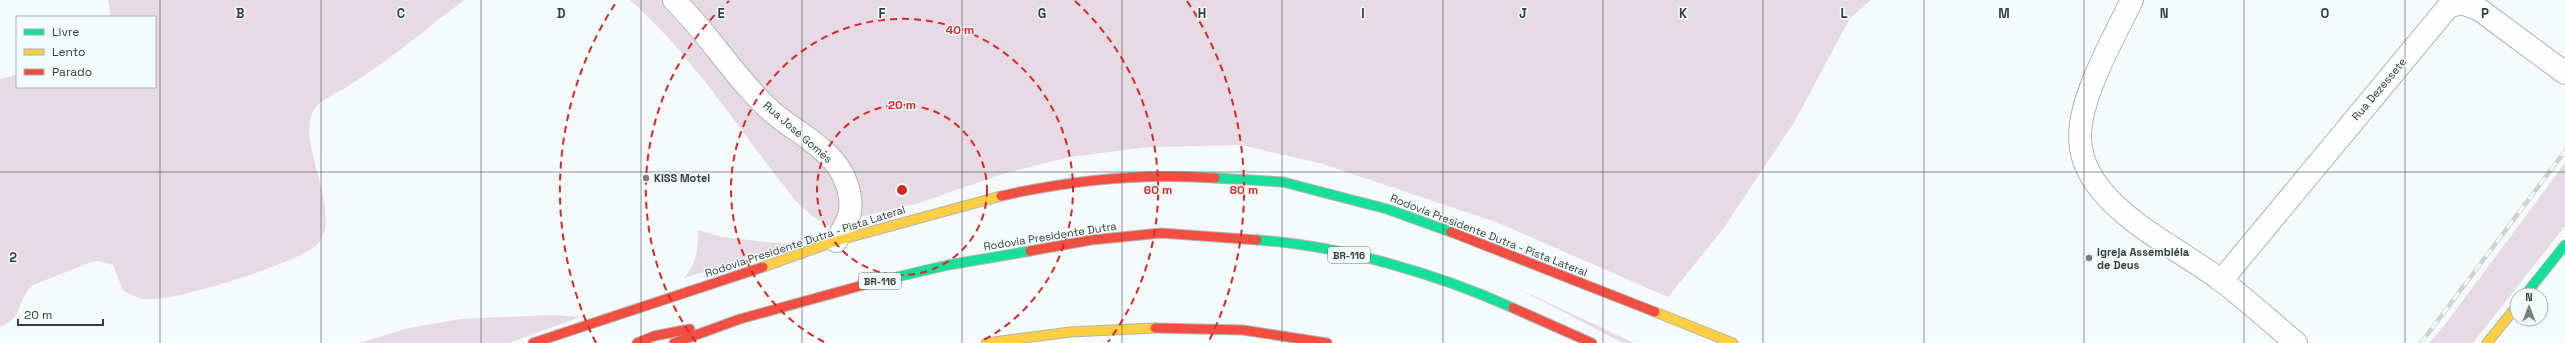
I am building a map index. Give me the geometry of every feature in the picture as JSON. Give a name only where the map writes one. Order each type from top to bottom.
[{"type":"main road","name":"Rodovia Presidente Dutra - Pista Lateral","points":[[533,343],[785,260],[836,241],[969,203],[1035,188],[1119,177],[1201,176],[1283,182],[1387,209],[1472,239],[1733,343]]},
{"type":"main road","name":"Rodovia Presidente Dutra","points":[[674,343],[740,319],[845,289],[948,265],[1091,240],[1160,233],[1290,242],[1351,255],[1421,274],[1487,296],[1592,343]]},
{"type":"main road","points":[[2531,287],[2565,245]]},
{"type":"main road","points":[[2488,343],[2509,316]]},
{"type":"main road","points":[[637,343],[654,336],[740,319]]},
{"type":"main road","points":[[986,343],[1018,338],[1135,329],[1209,327],[1288,334],[1327,343]]},
{"type":"street","name":"Rua José Gomes","points":[[674,0],[700,26],[770,110],[820,148],[838,167],[847,184],[850,202],[850,219],[836,241]]},
{"type":"street","points":[[2132,0],[2090,93],[2082,117],[2081,153],[2094,183],[2109,199],[2135,221],[2221,280],[2296,343]]},
{"type":"street","name":"Rua Dezessete","points":[[2221,280],[2448,7],[2462,3],[2480,10],[2565,73]]},
{"type":"shaded area","points":[[108,0],[464,0],[376,68],[323,100],[313,111],[310,123],[310,137],[326,218],[324,232],[319,243],[314,247],[302,254],[261,271],[211,287],[154,299],[137,297],[123,290],[113,265],[98,261],[89,263],[33,285],[24,296],[13,319],[0,327],[0,79],[16,75],[16,88],[156,88],[156,16],[111,16]]},
{"type":"shaded area","points":[[630,0],[1871,0],[1850,18],[1795,121],[1723,229],[1668,297],[1496,222],[1323,164],[1241,145],[1149,147],[1069,157],[1006,173],[916,204],[850,219],[832,227],[813,217],[795,200],[697,71],[654,22]]},
{"type":"shaded area","points":[[2565,163],[2565,226],[2517,287],[2509,287],[2509,297],[2473,343],[2429,343],[2444,326]]},
{"type":"shaded area","points":[[698,230],[722,237],[794,245],[684,278],[692,267],[696,256]]},
{"type":"shaded area","points":[[1517,288],[1634,343],[1623,343]]},
{"type":"shaded area","points":[[554,315],[580,317],[509,343],[360,343],[405,329],[460,319]]},
{"type":"railway","points":[[2421,343],[2565,151]]},
{"type":"traffic: fast","points":[[1215,178],[1283,182],[1387,209],[1451,232]]},
{"type":"traffic: fast","points":[[1257,240],[1321,248],[1388,263],[1453,284],[1513,308]]},
{"type":"traffic: fast","points":[[2531,287],[2565,245]]},
{"type":"traffic: fast","points":[[867,284],[948,265],[1030,251]]},
{"type":"traffic: slow","points":[[763,267],[836,241],[1001,196]]},
{"type":"traffic: slow","points":[[1655,312],[1733,343]]},
{"type":"traffic: slow","points":[[2487,343],[2509,316]]},
{"type":"traffic: slow","points":[[986,343],[1070,332],[1155,328]]},
{"type":"traffic: jam","points":[[1001,196],[1027,190],[1107,179],[1161,176],[1215,178]]},
{"type":"traffic: jam","points":[[1451,232],[1655,312]]},
{"type":"traffic: jam","points":[[1030,251],[1091,240],[1161,233],[1257,240]]},
{"type":"traffic: jam","points":[[533,343],[763,267]]},
{"type":"traffic: jam","points":[[674,343],[740,319],[867,284]]},
{"type":"traffic: jam","points":[[1513,308],[1592,343]]},
{"type":"traffic: jam","points":[[1155,328],[1243,330],[1327,343]]},
{"type":"traffic: jam","points":[[637,343],[654,336],[690,329]]},
{"type":"place","name":"KISS Motel","points":[[646,178]]},
{"type":"place","name":"Igreja Assembléia de Deus","points":[[2089,258]]}]
